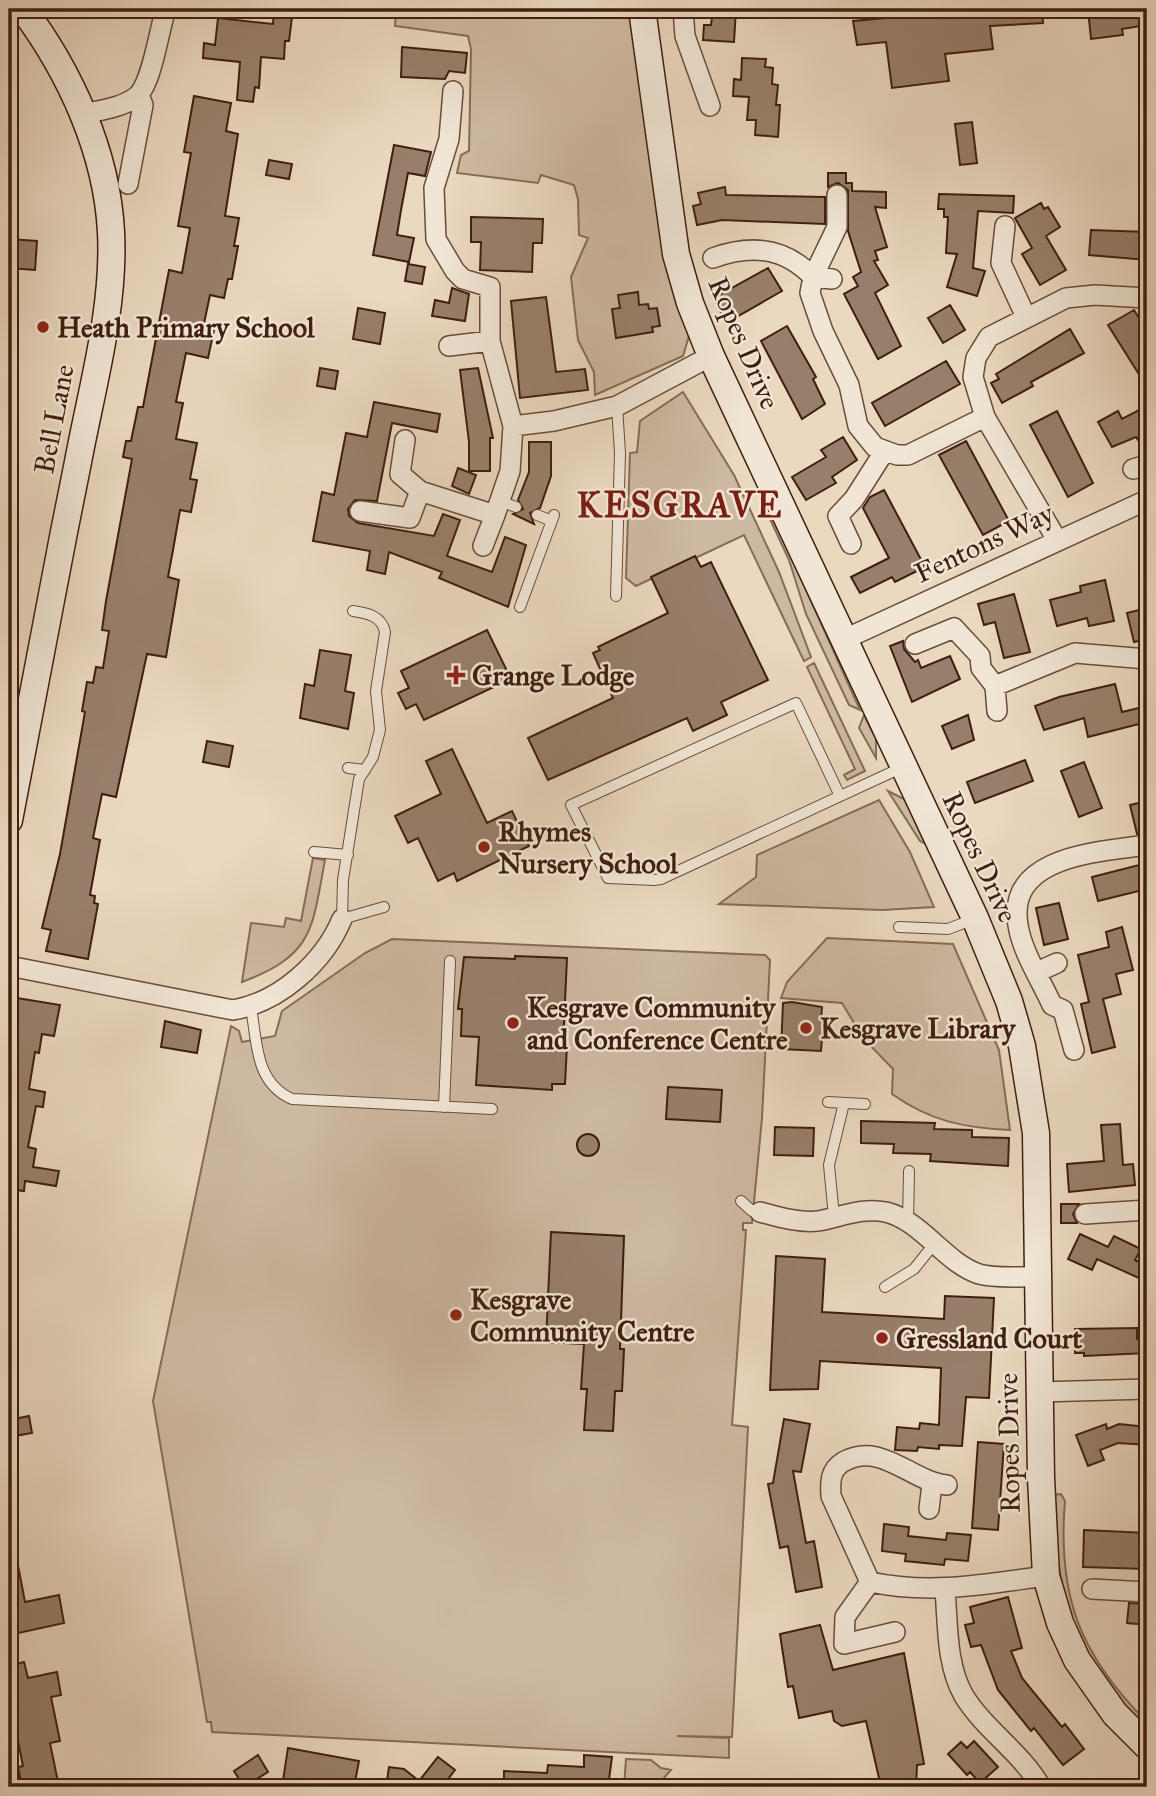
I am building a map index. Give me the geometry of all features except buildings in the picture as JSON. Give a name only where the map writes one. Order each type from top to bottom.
[{"type":"street","name":"Bell Lane","points":[[9,820],[13,779],[110,285],[109,207],[102,169],[83,114],[50,47],[23,9]]},
{"type":"street","points":[[83,114],[120,105],[139,95],[148,77],[166,9]]},
{"type":"street","name":"Ropes Drive","points":[[642,9],[676,254],[690,303],[711,356],[975,918],[1009,1002],[1028,1076],[1035,1133],[1042,1527],[1046,1576],[1060,1623],[1077,1660],[1107,1704],[1147,1746]]},
{"type":"street","points":[[683,9],[685,36],[710,106]]},
{"type":"street","points":[[453,91],[449,139],[434,188],[436,239],[455,271],[463,279],[490,287],[489,341],[513,426],[504,508],[483,546]]},
{"type":"street","points":[[128,184],[143,105],[139,95]]},
{"type":"street","points":[[837,195],[837,227],[822,278],[810,293],[823,331],[849,385],[858,426],[867,439],[884,452],[908,455],[985,417]]},
{"type":"street","points":[[1005,226],[1001,263],[1026,317]]},
{"type":"street","points":[[713,258],[734,250],[758,249],[798,262],[822,278]]},
{"type":"street","points":[[1057,540],[985,417],[974,377],[976,358],[989,337],[1066,298],[1147,298]]},
{"type":"street","points":[[449,346],[489,341]]},
{"type":"street","points":[[513,426],[554,421],[617,405],[711,356]]},
{"type":"street","points":[[405,440],[400,474],[420,491],[504,508]]},
{"type":"street","points":[[850,544],[838,516],[854,499],[884,452]]},
{"type":"street","points":[[360,511],[410,518],[420,491]]},
{"type":"street","name":"Fentons Way","points":[[845,639],[1147,500]]},
{"type":"street","points":[[915,644],[954,628],[980,656],[981,668],[995,686],[997,711]]},
{"type":"street","points":[[995,686],[1074,653],[1147,659]]},
{"type":"street","points":[[1074,1050],[1063,1010],[1052,1005],[1018,926],[1017,908],[1030,879],[1045,867],[1147,845]]},
{"type":"street","points":[[9,966],[220,1008],[251,1007],[318,960],[334,939],[342,919]]},
{"type":"street","points":[[1037,972],[1057,963]]},
{"type":"street","points":[[1085,1214],[1147,1210]]},
{"type":"street","points":[[760,1212],[793,1220],[875,1211],[896,1215],[966,1268],[982,1275],[1038,1277]]},
{"type":"street","points":[[1039,1392],[1147,1389]]},
{"type":"street","points":[[870,1582],[831,1496],[830,1482],[835,1468],[855,1457],[872,1455],[939,1481],[929,1509]]},
{"type":"street","points":[[870,1582],[922,1590],[944,1590],[1046,1576]]},
{"type":"street","points":[[870,1582],[845,1617],[844,1644],[895,1632]]},
{"type":"street","points":[[1092,1589],[1147,1592]]},
{"type":"street","points":[[944,1590],[950,1654],[959,1685],[979,1715],[1025,1764],[1041,1787]]},
{"type":"lane","points":[[616,596],[620,453],[617,405]]},
{"type":"lane","points":[[520,607],[553,518],[537,515]]},
{"type":"lane","points":[[353,611],[372,615],[384,626],[376,691],[380,730],[373,757],[359,779],[342,889],[342,919],[384,907]]},
{"type":"lane","points":[[840,796],[796,703],[571,805],[608,878],[647,881],[661,878],[904,767]]},
{"type":"lane","points":[[348,768],[365,770]]},
{"type":"lane","points":[[314,852],[348,855]]},
{"type":"lane","points":[[899,927],[948,929],[975,918]]},
{"type":"lane","points":[[444,1107],[450,961]]},
{"type":"lane","points":[[251,1007],[261,1070],[277,1093],[309,1101],[492,1109]]},
{"type":"lane","points":[[828,1102],[865,1104]]},
{"type":"lane","points":[[834,1217],[830,1198],[829,1165],[844,1103]]},
{"type":"lane","points":[[908,1223],[909,1171]]},
{"type":"lane","points":[[741,1201],[752,1211],[760,1212]]},
{"type":"lane","points":[[885,1287],[914,1269],[934,1244]]},
{"type":"shaded area","points":[[396,9],[631,9],[657,214],[689,336],[683,356],[595,395],[594,372],[578,340],[571,277],[588,238],[579,235],[578,199],[574,185],[541,175],[538,183],[457,173],[461,155],[469,151],[471,49],[468,36],[395,26]]},
{"type":"shaded area","points":[[683,392],[734,475],[779,572],[811,657],[804,661],[744,535],[636,586],[626,578],[630,453],[637,452],[640,421]]},
{"type":"shaded area","points":[[772,514],[860,710],[849,705],[806,614],[789,560],[770,519]]},
{"type":"shaded area","points":[[814,663],[865,771],[847,780],[844,775],[855,769],[807,667]]},
{"type":"shaded area","points":[[864,715],[876,739],[876,758],[859,728]]},
{"type":"shaded area","points":[[888,791],[906,800],[926,844],[920,841]]},
{"type":"shaded area","points":[[879,800],[910,852],[934,907],[882,910],[719,904],[756,877],[757,855]]},
{"type":"shaded area","points":[[313,858],[325,860],[317,904],[306,937],[284,961],[242,982],[251,923],[284,927],[286,918],[301,921]]},
{"type":"shaded area","points":[[827,938],[953,944],[999,1050],[1010,1130],[962,1125],[934,1117],[906,1103],[892,1094],[893,1069],[863,1038],[842,1003],[781,998],[787,982]]},
{"type":"shaded area","name":"Kesgrave Community Centre","points":[[392,939],[765,955],[770,960],[762,1118],[752,1223],[743,1223],[743,1230],[746,1230],[732,1425],[748,1427],[732,1737],[677,1736],[729,1738],[729,1758],[212,1732],[211,1722],[207,1722],[153,1401],[231,1026],[239,1031],[242,1042],[275,1036],[282,1011],[365,953]]},
{"type":"shaded area","points":[[1061,1494],[1065,1501],[1065,1566],[1078,1622],[1105,1673],[1147,1722],[1147,1731],[1102,1677],[1074,1623],[1058,1564],[1054,1531],[1052,1495]]},
{"type":"shaded area","points":[[626,1759],[651,1760],[661,1768],[671,1770],[662,1780],[660,1787],[624,1787]]},
{"type":"place","name":"Heath Primary School","points":[[43,327]]},
{"type":"place","name":"Grange Lodge","points":[[456,675]]},
{"type":"place","name":"Rhymes Nursery School","points":[[484,847]]},
{"type":"place","name":"Kesgrave Community and Conference Centre","points":[[513,1023]]},
{"type":"place","name":"Kesgrave Library","points":[[806,1028]]},
{"type":"place","name":"Kesgrave Community Centre","points":[[456,1315]]},
{"type":"place","name":"Gressland Court","points":[[882,1338]]},
{"type":"district","name":"KESGRAVE","points":[[680,505]]}]
